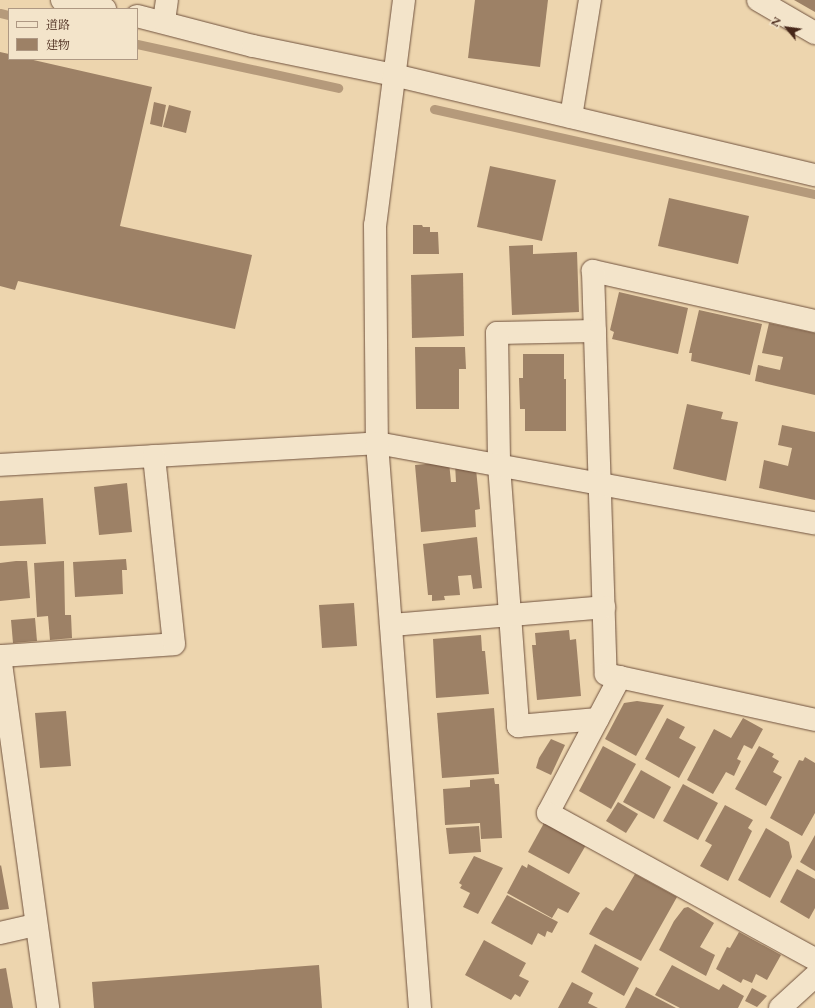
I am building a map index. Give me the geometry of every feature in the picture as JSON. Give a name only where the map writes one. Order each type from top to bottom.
[{"type":"street","points":[[62,0],[100,8]]},
{"type":"street","points":[[164,21],[167,0]]},
{"type":"street","points":[[404,0],[375,225],[377,443],[420,1008]]},
{"type":"street","points":[[571,117],[590,0]]},
{"type":"street","points":[[762,1],[815,33]]},
{"type":"street","points":[[138,16],[164,21],[253,46],[394,75],[815,175]]},
{"type":"street","points":[[815,321],[593,271],[606,674],[815,720]]},
{"type":"street","points":[[595,331],[497,333],[499,465],[508,615],[518,726],[598,719]]},
{"type":"street","points":[[0,465],[377,443],[815,523]]},
{"type":"street","points":[[48,1008],[0,656],[174,644],[154,456]]},
{"type":"street","points":[[391,625],[604,607]]},
{"type":"street","points":[[620,677],[548,813],[815,959]]},
{"type":"street","points":[[0,933],[36,925]]},
{"type":"street","points":[[780,1008],[815,976]]},
{"type":"building","points":[[475,0],[548,0],[540,67],[468,58]]},
{"type":"building","points":[[794,0],[815,0],[815,12]]},
{"type":"building","points":[[0,52],[8,54],[8,60],[33,60],[152,87],[120,226],[252,255],[235,329],[18,281],[15,290],[0,286]]},
{"type":"building","points":[[154,102],[166,105],[162,127],[150,124]]},
{"type":"building","points":[[169,105],[191,111],[186,133],[163,127]]},
{"type":"building","points":[[490,166],[556,180],[542,241],[477,227]]},
{"type":"building","points":[[669,198],[749,216],[738,264],[658,246]]},
{"type":"building","points":[[413,225],[430,227],[430,232],[438,232],[439,254],[413,254]]},
{"type":"building","points":[[533,245],[533,254],[577,252],[579,312],[512,315],[509,246]]},
{"type":"building","points":[[463,273],[464,336],[412,338],[411,275]]},
{"type":"building","points":[[619,292],[688,308],[678,354],[612,339],[614,332],[610,330]]},
{"type":"building","points":[[699,310],[762,324],[750,375],[691,361],[692,353],[689,353]]},
{"type":"building","points":[[769,323],[815,333],[815,395],[755,381],[758,365],[780,370],[783,357],[762,353]]},
{"type":"building","points":[[415,347],[465,347],[466,369],[459,369],[459,409],[416,409]]},
{"type":"building","points":[[523,354],[564,354],[564,379],[566,379],[566,431],[525,431],[525,409],[520,409],[519,378],[523,378]]},
{"type":"building","points":[[687,404],[723,412],[721,419],[738,422],[726,481],[673,469]]},
{"type":"building","points":[[782,425],[815,432],[815,500],[759,488],[764,460],[788,466],[792,448],[778,445]]},
{"type":"building","points":[[449,462],[451,482],[456,482],[455,464],[476,469],[480,509],[475,510],[476,527],[421,532],[415,465]]},
{"type":"building","points":[[127,483],[132,532],[99,535],[94,487]]},
{"type":"building","points":[[43,498],[46,544],[0,546],[0,501]]},
{"type":"building","points":[[477,537],[482,588],[473,589],[471,575],[458,576],[460,595],[444,596],[445,600],[432,601],[432,595],[428,595],[423,544]]},
{"type":"building","points":[[126,559],[127,570],[122,570],[123,594],[75,597],[73,562]]},
{"type":"building","points":[[27,561],[30,598],[0,601],[0,563]]},
{"type":"building","points":[[64,561],[65,615],[71,615],[72,638],[50,640],[48,616],[37,617],[34,563]]},
{"type":"building","points":[[354,603],[357,646],[322,648],[319,605]]},
{"type":"building","points":[[35,618],[37,641],[13,643],[11,620]]},
{"type":"building","points":[[569,630],[570,640],[576,639],[581,696],[537,700],[532,645],[536,645],[535,633]]},
{"type":"building","points":[[481,635],[482,651],[485,651],[489,694],[436,698],[433,639]]},
{"type":"building","points":[[637,701],[664,705],[636,756],[605,739],[624,703]]},
{"type":"building","points":[[494,708],[499,774],[442,778],[437,713]]},
{"type":"building","points":[[66,711],[71,766],[40,768],[35,713]]},
{"type":"building","points":[[667,718],[685,727],[679,738],[696,747],[679,778],[645,759]]},
{"type":"building","points":[[743,718],[763,729],[752,749],[744,745],[737,759],[741,761],[734,776],[726,772],[713,794],[687,780],[714,729],[731,738]]},
{"type":"building","points":[[551,739],[565,745],[551,775],[536,768],[539,758]]},
{"type":"building","points":[[603,746],[636,764],[611,809],[579,791]]},
{"type":"building","points":[[759,746],[774,754],[772,757],[779,761],[773,772],[782,777],[766,806],[735,789]]},
{"type":"building","points":[[805,757],[815,763],[815,813],[802,836],[770,818],[799,760],[803,761]]},
{"type":"building","points":[[641,770],[671,787],[654,819],[623,802]]},
{"type":"building","points":[[494,778],[495,784],[499,784],[502,838],[481,839],[480,823],[445,825],[443,789],[470,787],[470,780]]},
{"type":"building","points":[[683,784],[718,803],[698,840],[663,821]]},
{"type":"building","points":[[618,802],[638,814],[626,833],[606,821]]},
{"type":"building","points":[[725,805],[753,820],[748,828],[752,831],[728,881],[700,866],[712,845],[705,841]]},
{"type":"building","points":[[544,823],[586,845],[569,874],[528,852]]},
{"type":"building","points":[[479,826],[481,852],[449,854],[446,828]]},
{"type":"building","points":[[766,828],[789,842],[792,857],[770,898],[738,880]]},
{"type":"building","points":[[815,835],[815,871],[800,862]]},
{"type":"building","points":[[474,856],[503,868],[478,914],[463,907],[470,893],[460,888],[462,885],[459,883]]},
{"type":"building","points":[[528,864],[580,893],[568,913],[558,908],[552,918],[507,893],[522,865],[527,868]]},
{"type":"building","points":[[1,865],[9,909],[0,910],[0,866]]},
{"type":"building","points":[[797,869],[815,879],[815,908],[809,919],[780,902]]},
{"type":"building","points":[[635,874],[677,897],[641,961],[589,934],[602,911],[606,907],[613,911]]},
{"type":"building","points":[[507,895],[558,922],[552,933],[547,931],[545,937],[538,933],[532,945],[491,923]]},
{"type":"building","points":[[688,907],[714,923],[700,947],[715,955],[706,976],[659,950],[674,921],[684,908]]},
{"type":"building","points":[[739,932],[781,955],[767,980],[756,974],[752,983],[743,979],[741,983],[716,969],[727,947],[730,948]]},
{"type":"building","points":[[484,940],[526,963],[519,976],[529,981],[520,997],[515,994],[511,1000],[465,975]]},
{"type":"building","points":[[595,944],[639,968],[624,996],[581,972]]},
{"type":"building","points":[[319,965],[322,1008],[94,1008],[92,982]]},
{"type":"building","points":[[672,965],[719,990],[723,984],[744,996],[738,1008],[680,1008],[655,995]]},
{"type":"building","points":[[6,968],[13,1008],[0,1008],[0,969]]},
{"type":"building","points":[[572,982],[593,993],[588,1003],[598,1008],[558,1008]]},
{"type":"building","points":[[636,987],[676,1008],[625,1008]]},
{"type":"building","points":[[752,988],[767,996],[757,1007],[745,1001]]},
{"type":"waterway","points":[[0,13],[8,15]]},
{"type":"waterway","points":[[138,44],[338,88]]},
{"type":"waterway","points":[[434,109],[815,194]]}]
